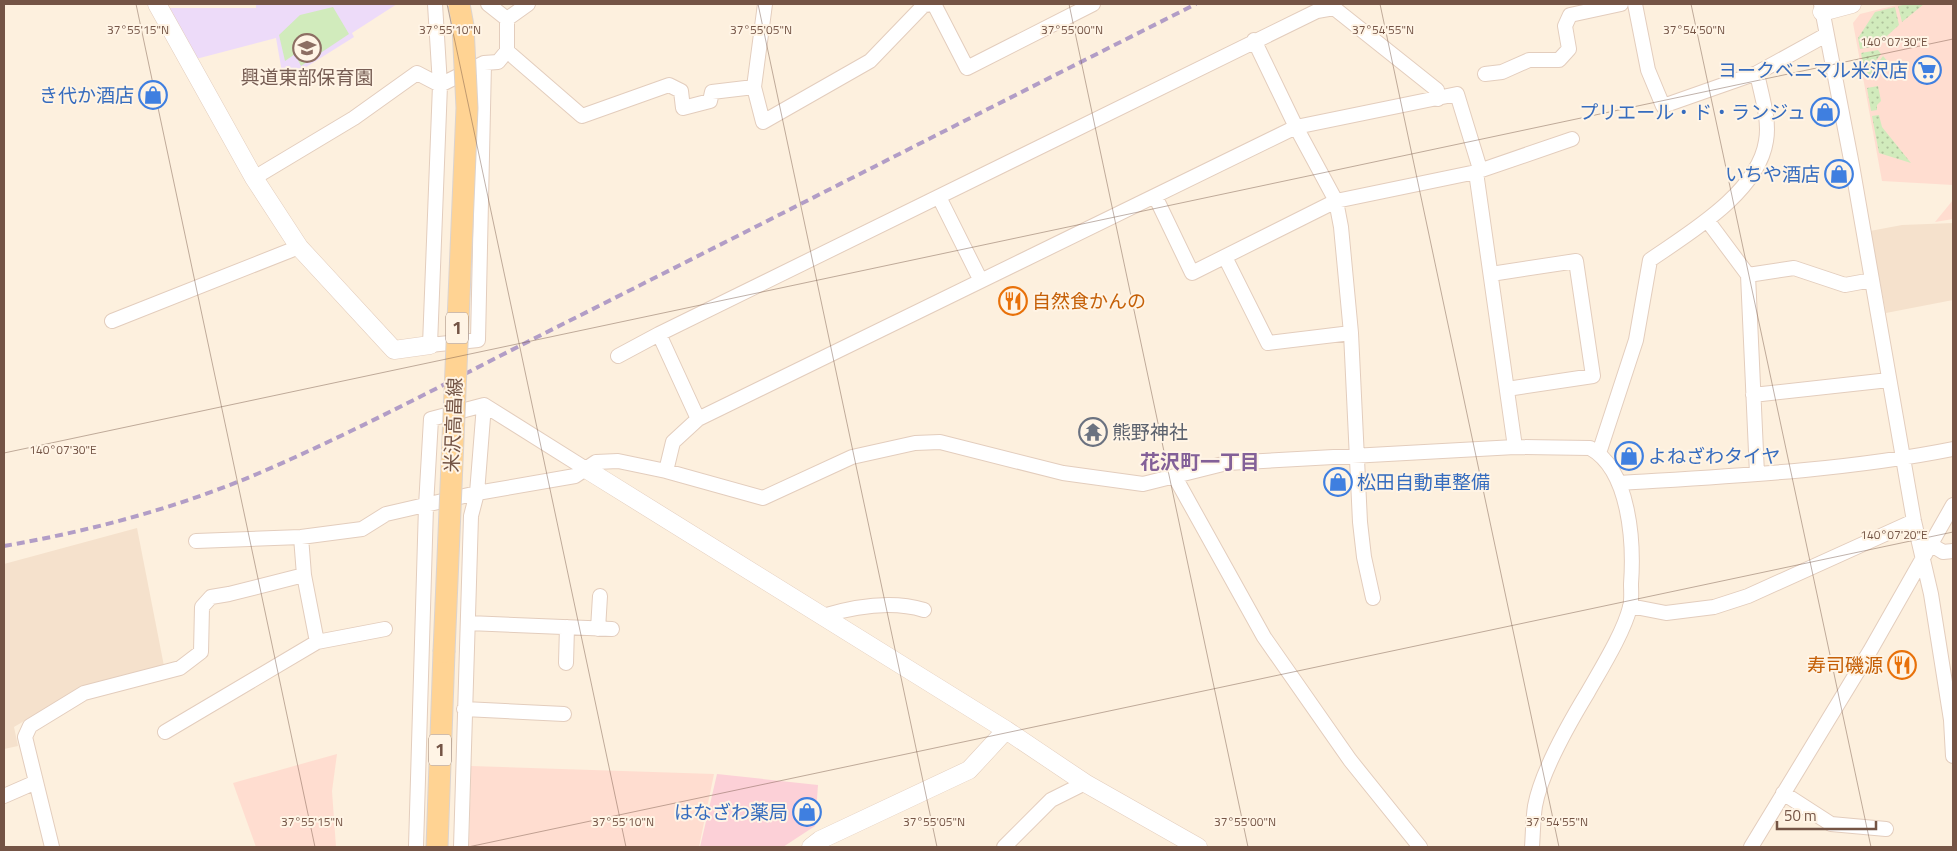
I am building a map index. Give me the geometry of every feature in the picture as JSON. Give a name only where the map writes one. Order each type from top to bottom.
[{"type":"main road","name":"米沢高畠線","points":[[437,847],[467,108],[463,26],[459,4]]},
{"type":"street","points":[[157,4],[254,178],[299,247],[394,350],[478,340],[484,63]]},
{"type":"street","points":[[430,345],[440,86],[435,4]]},
{"type":"street","points":[[488,4],[507,19]]},
{"type":"street","points":[[507,19],[528,4]]},
{"type":"street","points":[[765,4],[754,87],[763,122],[870,61],[929,4],[967,68],[1093,4]]},
{"type":"street","points":[[1485,74],[1502,72],[1529,60],[1559,60],[1569,49],[1565,26],[1570,16],[1622,4]]},
{"type":"street","points":[[1635,4],[1648,70],[1664,106],[1757,73],[1826,35]]},
{"type":"street","points":[[1852,4],[1821,8],[1872,280],[1914,521],[1932,594],[1952,719],[1953,756]]},
{"type":"street","points":[[618,356],[1254,40],[1317,11],[1334,8],[1438,90],[1438,99]]},
{"type":"street","points":[[440,86],[484,63],[498,62],[507,51],[507,19]]},
{"type":"street","points":[[1254,40],[1296,127],[1336,202],[1341,227],[1351,333],[1364,557],[1373,598]]},
{"type":"street","points":[[507,51],[582,116],[669,85],[681,91],[683,108],[710,101],[712,92],[754,87]]},
{"type":"street","points":[[254,178],[354,118],[417,73],[440,86]]},
{"type":"street","points":[[1599,453],[1636,340],[1650,260],[1707,220],[1739,190],[1761,160],[1766,141],[1767,123],[1757,73]]},
{"type":"street","points":[[666,471],[673,442],[698,418],[980,279],[1296,127],[1457,94],[1478,170],[1490,274],[1515,446]]},
{"type":"street","points":[[1155,196],[1192,273],[1336,202],[1478,170],[1572,140]]},
{"type":"street","points":[[938,197],[980,279]]},
{"type":"street","points":[[1707,220],[1748,275],[1757,474]]},
{"type":"street","points":[[112,321],[299,247]]},
{"type":"street","points":[[1225,257],[1268,343],[1351,333]]},
{"type":"street","points":[[1490,274],[1576,261],[1594,376],[1507,389]]},
{"type":"street","points":[[1748,275],[1794,268],[1845,285],[1872,280]]},
{"type":"street","points":[[659,334],[698,418]]},
{"type":"street","points":[[1753,395],[1889,380]]},
{"type":"street","points":[[461,847],[471,516],[477,493],[484,406]]},
{"type":"street","points":[[416,847],[426,506],[431,419],[484,406],[1006,730],[1085,783],[1198,847]]},
{"type":"street","points":[[196,541],[301,536],[362,529],[386,514],[477,493],[575,476],[596,462],[618,461],[666,471],[763,498],[852,457],[915,443],[940,442],[1063,473],[1143,484],[1227,463],[1515,446],[1590,448],[1599,453],[1620,483],[1628,518],[1633,561],[1630,606],[1609,656],[1572,718],[1550,766],[1536,804],[1532,847]]},
{"type":"street","points":[[1620,483],[1757,474],[1904,459],[1953,449]]},
{"type":"street","points":[[1175,477],[1264,637],[1350,760],[1420,847]]},
{"type":"street","points":[[1751,847],[1870,651],[1953,505]]},
{"type":"street","points":[[1630,606],[1666,614],[1714,607],[1748,596],[1914,521]]},
{"type":"street","points":[[301,536],[304,574],[318,642]]},
{"type":"street","points":[[1930,544],[1943,552],[1953,551]]},
{"type":"street","points":[[52,847],[25,737],[30,726],[84,693],[180,668],[201,652],[202,607],[211,597],[304,574]]},
{"type":"street","points":[[468,623],[606,629],[600,596]]},
{"type":"street","points":[[823,616],[854,607],[906,605],[924,610]]},
{"type":"street","points":[[566,663],[567,628]]},
{"type":"street","points":[[165,732],[318,642],[386,629]]},
{"type":"street","points":[[464,709],[564,714]]},
{"type":"street","points":[[811,847],[820,840],[969,770],[1006,730]]},
{"type":"street","points":[[4,796],[36,782]]},
{"type":"street","points":[[1004,847],[1051,800],[1085,783]]},
{"type":"street","points":[[1783,793],[1831,824],[1886,829]]},
{"type":"shaded area","name":"興道東部保育園","points":[[256,4],[397,4],[352,33],[354,37],[295,74],[283,78],[276,38],[196,59],[167,8],[256,8]]},
{"type":"shaded area","points":[[1901,4],[1953,4],[1953,185],[1882,181],[1853,23],[1860,14]]},
{"type":"shaded area","points":[[1953,200],[1953,219],[1935,222]]},
{"type":"shaded area","points":[[1953,223],[1953,300],[1886,313],[1870,231],[1902,225]]},
{"type":"shaded area","points":[[137,528],[164,666],[83,686],[14,727],[18,746],[4,749],[4,564]]},
{"type":"shaded area","points":[[337,754],[332,791],[336,847],[256,847],[233,783]]},
{"type":"shaded area","points":[[471,766],[714,774],[699,847],[469,847]]},
{"type":"shaded area","points":[[717,774],[818,785],[815,826],[783,847],[700,847]]},
{"type":"green space","points":[[1924,4],[1902,22],[1898,6]]},
{"type":"green space","points":[[333,7],[349,34],[301,66],[295,54],[285,61],[279,35],[300,15]]},
{"type":"green space","points":[[1895,7],[1899,25],[1876,46],[1860,49],[1858,38],[1875,12]]},
{"type":"green space","points":[[1878,50],[1881,54],[1874,63],[1876,74],[1865,76],[1861,53]]},
{"type":"green space","points":[[1883,56],[1897,72],[1894,74],[1891,70],[1878,73],[1877,64]]},
{"type":"green space","points":[[1878,86],[1881,101],[1877,105],[1877,110],[1871,111],[1867,88]]},
{"type":"green space","points":[[1879,115],[1882,127],[1911,163],[1879,153],[1872,116]]},
{"type":"railway","points":[[4,546],[101,526],[164,508],[227,486],[296,457],[412,401],[1196,4]]},
{"type":"place","name":"興道東部保育園","points":[[307,48]]},
{"type":"place","name":"ヨークベニマル米沢店","points":[[1927,70]]},
{"type":"place","name":"き代か酒店","points":[[153,95]]},
{"type":"place","name":"プリエール・ド・ランジュ","points":[[1825,112]]},
{"type":"place","name":"いちや酒店","points":[[1839,174]]},
{"type":"place","name":"自然食かんの","points":[[1013,301]]},
{"type":"place","name":"熊野神社","points":[[1093,432]]},
{"type":"place","name":"よねざわタイヤ","points":[[1629,456]]},
{"type":"place","name":"松田自動車整備","points":[[1338,482]]},
{"type":"place","name":"寿司磯源","points":[[1902,665]]},
{"type":"place","name":"はなざわ薬局","points":[[807,812]]},
{"type":"district","name":"花沢町一丁目","points":[[1200,462]]}]
